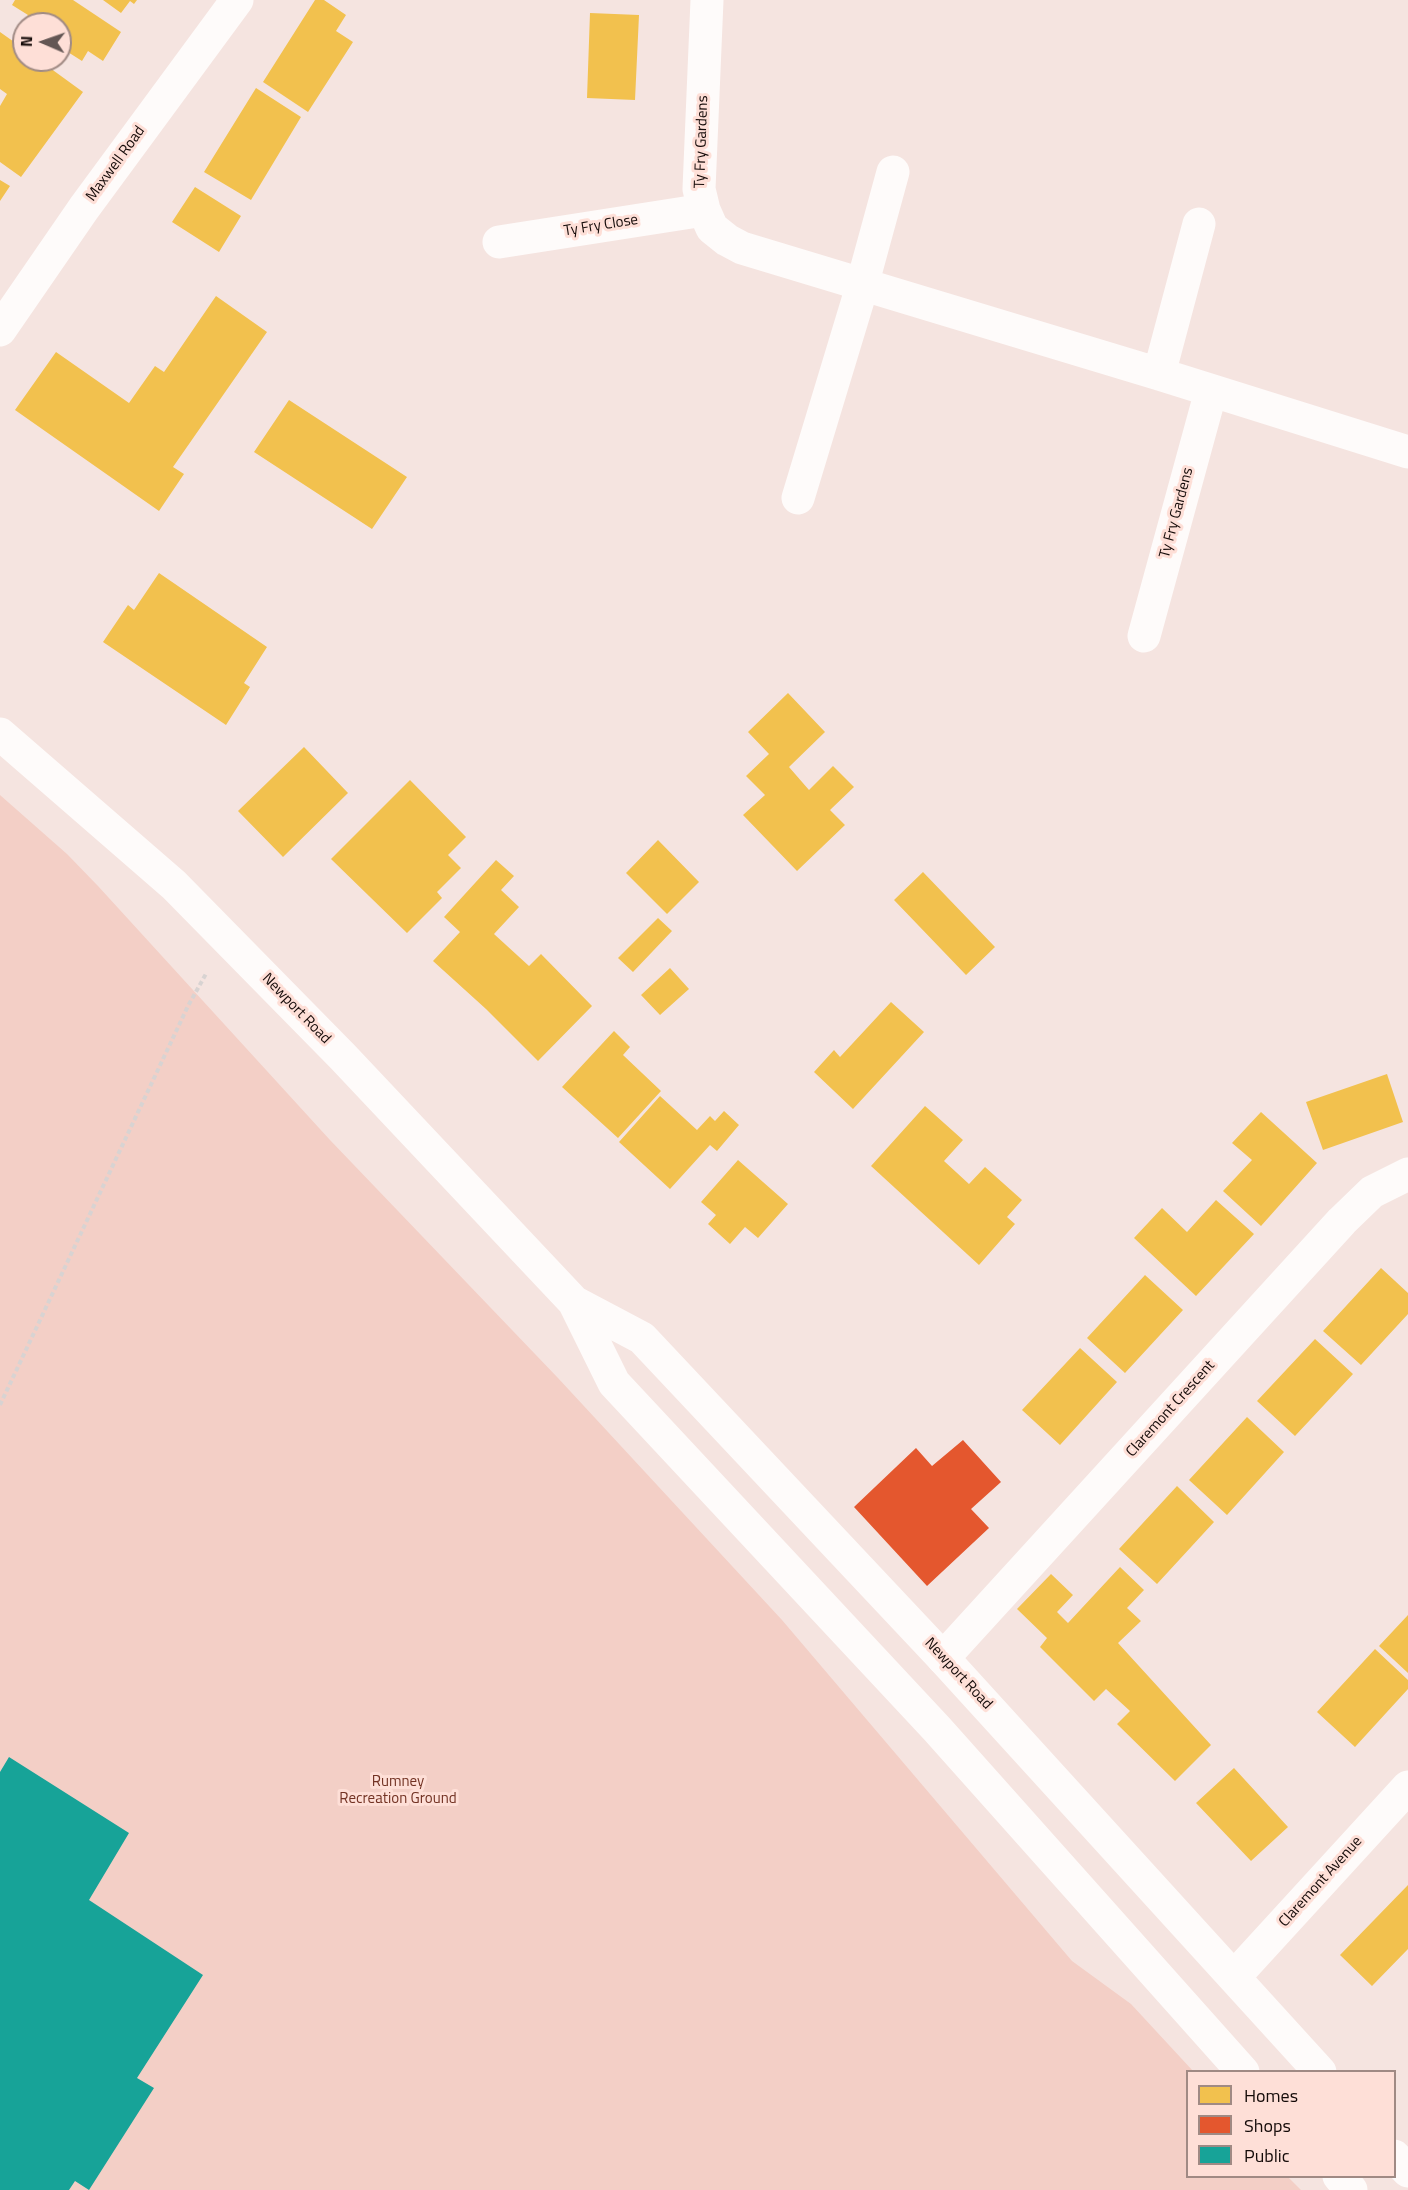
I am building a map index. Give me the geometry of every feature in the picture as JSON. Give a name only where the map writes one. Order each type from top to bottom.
[{"type":"street","name":"Maxwell Road","points":[[0,330],[84,208],[237,0]]},
{"type":"street","name":"Ty Fry Gardens","points":[[707,0],[699,189],[704,210],[712,228],[727,240],[742,248],[1408,452]]},
{"type":"street","points":[[798,498],[893,172]]},
{"type":"street","name":"Ty Fry Close","points":[[499,242],[704,210]]},
{"type":"street","points":[[1159,374],[1199,224]]},
{"type":"street","name":"Ty Fry Gardens","points":[[1144,636],[1211,391]]},
{"type":"street","name":"Newport Road","points":[[0,734],[174,885],[574,1302],[614,1383],[937,1729],[1241,2070]]},
{"type":"street","name":"Claremont Crescent","points":[[943,1658],[1342,1221],[1372,1192],[1408,1174]]},
{"type":"street","name":"Newport Road","points":[[574,1302],[642,1338],[943,1658],[1318,2070]]},
{"type":"street","name":"Claremont Avenue","points":[[1234,1976],[1408,1787]]},
{"type":"street","points":[[1396,2157],[1408,2171]]},
{"type":"street","points":[[1341,2178],[1351,2190]]},
{"type":"path","points":[[0,1405],[188,1006],[226,938]]},
{"type":"green space","name":"Rumney Recreation Ground","points":[[0,795],[67,854],[98,886],[330,1140],[558,1378],[782,1620],[1072,1961],[1131,2004],[1192,2070],[1186,2070],[1186,2178],[1289,2178],[1301,2190],[0,2190]]},
{"type":"building: Homes","points":[[15,0],[73,0],[121,32],[103,61],[88,51],[82,61],[72,55],[72,12],[23,12],[12,5]]},
{"type":"building: Homes","points":[[103,0],[137,0],[134,4],[130,1],[121,13]]},
{"type":"building: Homes","points":[[315,0],[324,0],[346,15],[336,31],[353,42],[308,112],[263,82]]},
{"type":"building: Homes","points":[[590,13],[639,15],[635,100],[587,98]]},
{"type":"building: Homes","points":[[0,32],[12,40],[12,72],[56,72],[83,92],[21,177],[0,162],[0,106],[7,94],[0,89]]},
{"type":"building: Homes","points":[[256,88],[301,117],[251,200],[204,172]]},
{"type":"building: Homes","points":[[0,180],[10,186],[0,201]]},
{"type":"building: Homes","points":[[195,187],[241,216],[219,252],[172,222]]},
{"type":"building: Homes","points":[[216,296],[267,332],[173,467],[184,474],[159,511],[15,410],[56,352],[129,403],[155,366],[164,372]]},
{"type":"building: Homes","points":[[289,400],[407,477],[372,529],[254,452]]},
{"type":"building: Homes","points":[[159,573],[267,647],[244,683],[250,687],[226,725],[103,642],[128,605],[134,610]]},
{"type":"building: Homes","points":[[788,693],[825,732],[789,767],[809,790],[833,766],[854,787],[830,810],[845,825],[797,871],[743,815],[765,795],[746,776],[769,754],[748,732]]},
{"type":"building: Homes","points":[[304,747],[348,793],[283,857],[238,811]]},
{"type":"building: Homes","points":[[410,780],[466,837],[448,855],[461,868],[437,892],[442,898],[407,933],[331,859]]},
{"type":"building: Homes","points":[[658,840],[699,882],[667,914],[626,873]]},
{"type":"building: Homes","points":[[496,860],[514,876],[501,890],[519,907],[494,934],[529,966],[541,954],[592,1006],[538,1061],[433,961],[460,932],[444,917]]},
{"type":"building: Homes","points":[[923,872],[995,947],[966,975],[894,900]]},
{"type":"building: Homes","points":[[658,918],[672,931],[633,972],[618,958]]},
{"type":"building: Homes","points":[[670,968],[689,989],[660,1015],[641,995]]},
{"type":"building: Homes","points":[[891,1002],[924,1032],[853,1109],[814,1072],[834,1050],[840,1057]]},
{"type":"building: Homes","points":[[614,1031],[630,1047],[623,1055],[661,1091],[618,1138],[562,1087]]},
{"type":"building: Homes","points":[[1387,1074],[1403,1122],[1323,1150],[1306,1102]]},
{"type":"building: Homes","points":[[660,1096],[697,1130],[710,1116],[715,1121],[724,1111],[739,1125],[717,1151],[710,1145],[670,1189],[619,1142]]},
{"type":"building: Homes","points":[[925,1106],[963,1140],[944,1161],[969,1184],[985,1167],[1022,1200],[1007,1217],[1015,1224],[979,1265],[871,1166]]},
{"type":"building: Homes","points":[[1261,1112],[1317,1163],[1261,1226],[1223,1191],[1252,1160],[1232,1143]]},
{"type":"building: Homes","points":[[738,1160],[788,1204],[758,1238],[745,1227],[730,1244],[708,1224],[716,1215],[701,1202]]},
{"type":"building: Homes","points":[[1216,1200],[1254,1234],[1196,1296],[1134,1238],[1162,1208],[1187,1232]]},
{"type":"building: Homes","points":[[1381,1268],[1408,1293],[1408,1314],[1361,1365],[1323,1331]]},
{"type":"building: Homes","points":[[1145,1275],[1183,1310],[1125,1373],[1087,1338]]},
{"type":"building: Homes","points":[[1315,1339],[1353,1374],[1295,1436],[1257,1401]]},
{"type":"building: Homes","points":[[1080,1348],[1117,1382],[1060,1445],[1022,1410]]},
{"type":"building: Homes","points":[[1247,1417],[1284,1452],[1227,1515],[1189,1480]]},
{"type":"building: Homes","points":[[1177,1486],[1214,1522],[1157,1584],[1119,1549]]},
{"type":"building: Homes","points":[[1120,1567],[1144,1590],[1127,1608],[1141,1621],[1118,1643],[1211,1745],[1175,1781],[1117,1724],[1130,1711],[1106,1689],[1094,1701],[1040,1647],[1047,1638],[1017,1609],[1051,1574],[1073,1595],[1057,1612],[1068,1623]]},
{"type":"building: Homes","points":[[1408,1615],[1408,1673],[1379,1646]]},
{"type":"building: Homes","points":[[1375,1649],[1408,1680],[1408,1689],[1355,1747],[1317,1712]]},
{"type":"building: Homes","points":[[1234,1768],[1288,1827],[1251,1861],[1196,1803]]},
{"type":"building: Homes","points":[[1408,1885],[1408,1949],[1372,1986],[1340,1955]]},
{"type":"building: Shops","points":[[963,1440],[1001,1482],[971,1509],[989,1528],[927,1586],[854,1507],[916,1448],[932,1466]]},
{"type":"building: Public","points":[[9,1757],[129,1833],[89,1900],[203,1975],[137,2078],[154,2088],[89,2190],[75,2181],[69,2190],[0,2190],[0,1772]]}]
